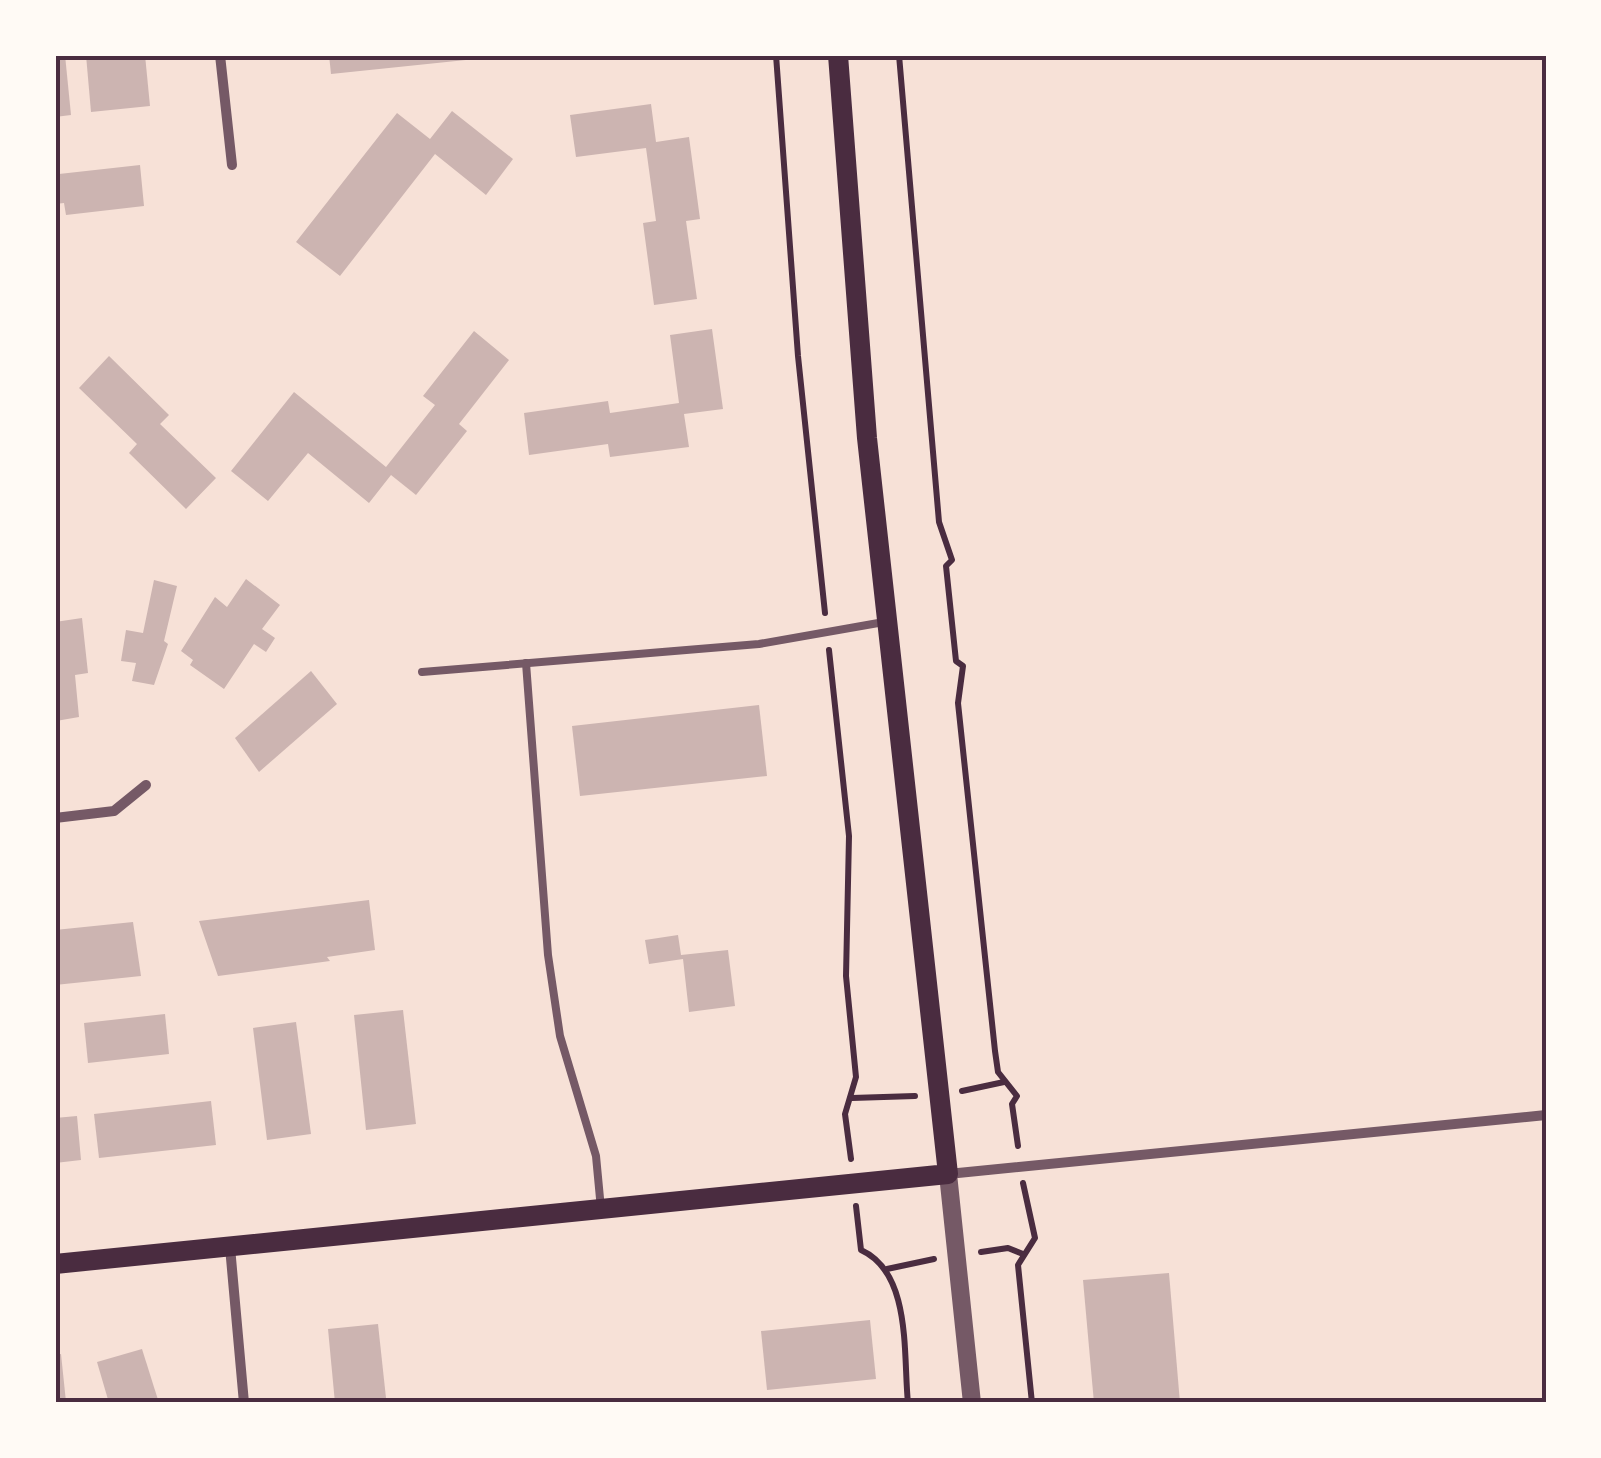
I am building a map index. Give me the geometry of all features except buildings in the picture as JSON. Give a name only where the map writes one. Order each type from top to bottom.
[{"type":"main road","points":[[55,1264],[948,1174],[867,438],[838,55]]},
{"type":"street","points":[[220,55],[232,165]]},
{"type":"street","points":[[55,818],[114,811],[146,785]]},
{"type":"street","points":[[972,1403],[948,1174],[1546,1115]]},
{"type":"street","points":[[230,1246],[244,1403]]},
{"type":"lane","points":[[422,672],[760,644],[827,629],[886,622]]},
{"type":"lane","points":[[526,663],[548,955],[560,1036],[596,1156],[601,1209]]},
{"type":"path","points":[[776,55],[798,356],[850,836],[846,976],[856,1077],[845,1114]]},
{"type":"path","points":[[898,55],[939,522],[952,560],[946,566],[956,661],[963,666],[958,704],[995,1051],[998,1072],[1017,1096]]},
{"type":"path","points":[[1032,1403],[1018,1265],[1035,1238]]},
{"type":"path","points":[[861,1250],[886,1266],[896,1285],[908,1403]]}]
